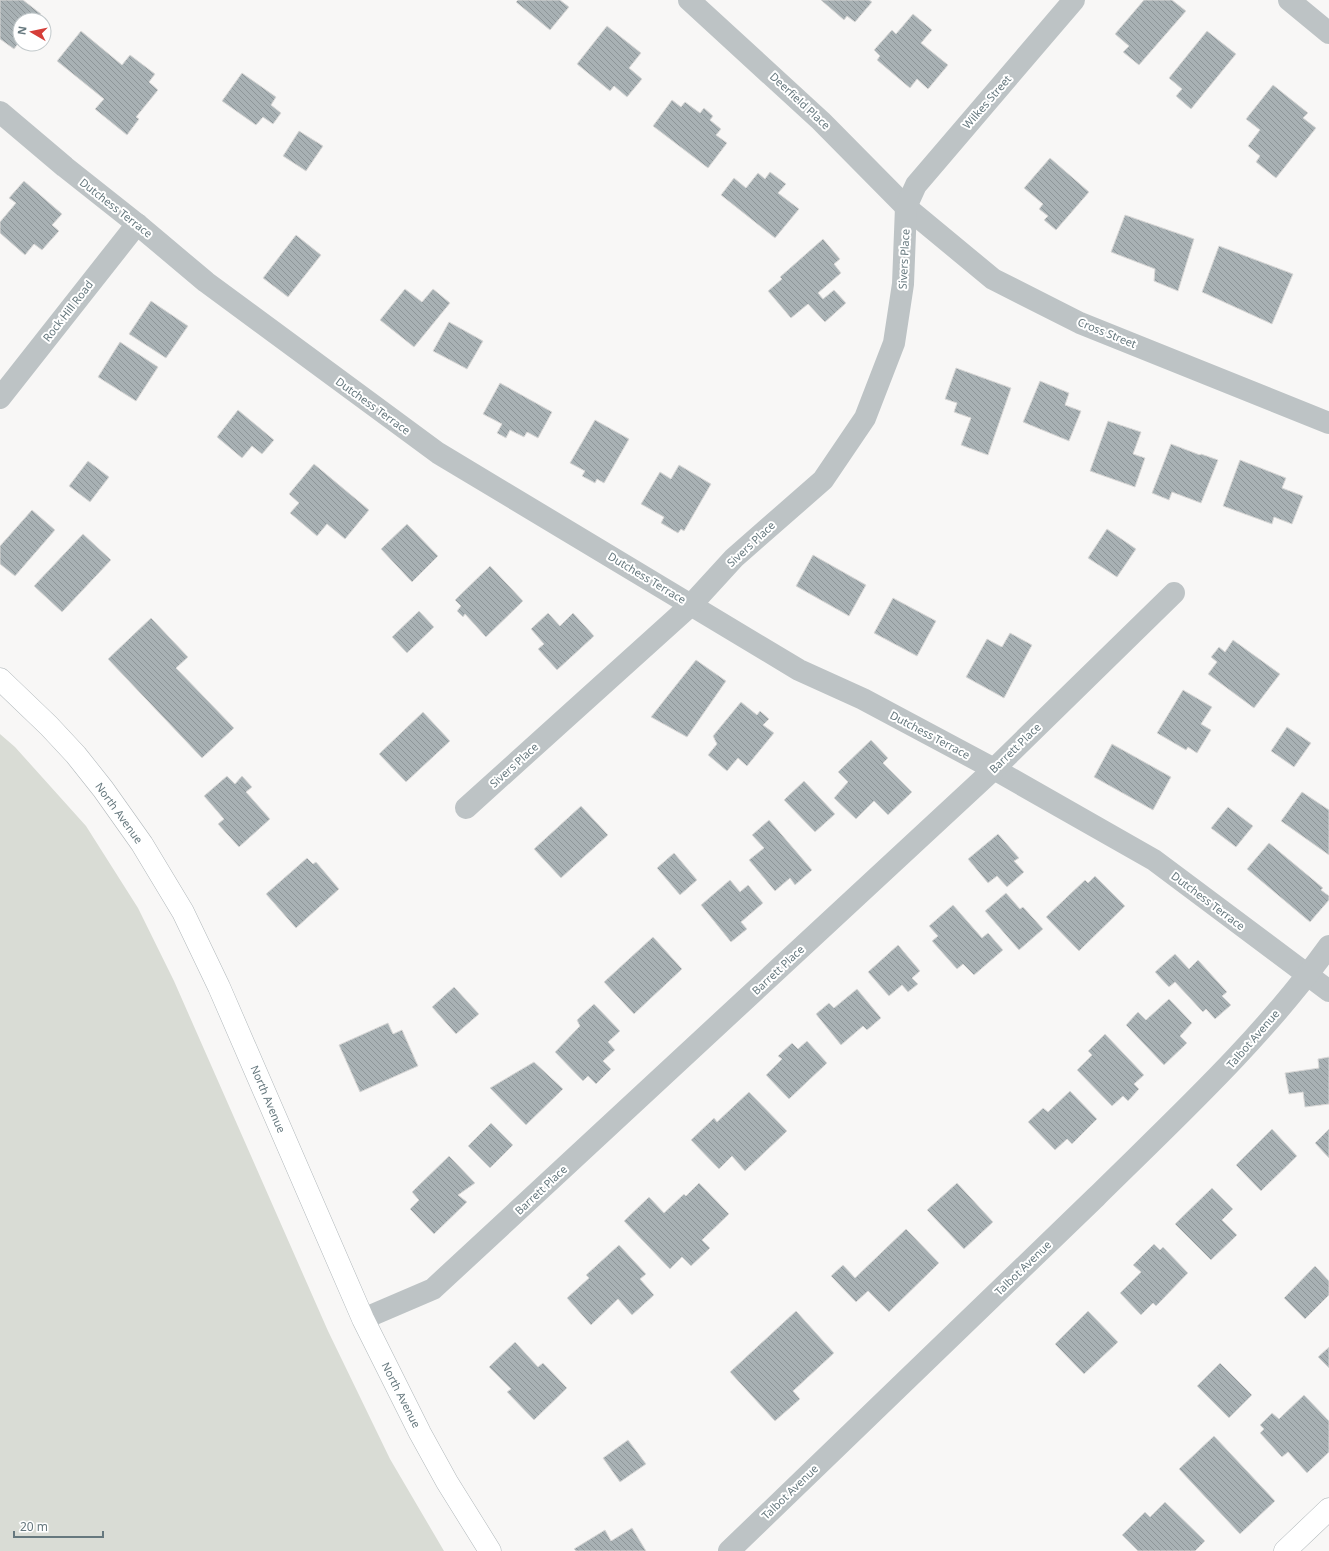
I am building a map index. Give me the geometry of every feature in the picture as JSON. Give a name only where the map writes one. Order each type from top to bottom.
[{"type":"main road","name":"North Avenue","points":[[0,679],[49,726],[104,789],[142,844],[183,912],[219,987],[363,1319],[420,1433],[447,1482],[490,1551]]},
{"type":"main road","points":[[1285,1551],[1329,1509]]},
{"type":"street","name":"Deerfield Place","points":[[689,0],[821,121],[906,207]]},
{"type":"street","name":"Wilkes Street","points":[[906,207],[916,185],[920,180],[1074,0]]},
{"type":"street","points":[[1289,0],[1329,33]]},
{"type":"street","name":"Dutchess Terrace","points":[[0,112],[206,282],[438,453],[799,670],[863,699],[994,769],[1154,860],[1329,991]]},
{"type":"street","name":"Cross Street","points":[[906,207],[993,278],[1080,323],[1329,423]]},
{"type":"street","name":"Sivers Place","points":[[466,808],[691,605],[734,558],[823,480],[865,418],[894,343],[904,284],[906,207]]},
{"type":"street","name":"Rock Hill Road","points":[[0,398],[137,224]]},
{"type":"street","name":"Barrett Place","points":[[363,1319],[433,1289],[994,769],[1174,593]]},
{"type":"street","name":"Talbot Avenue","points":[[729,1551],[1054,1238],[1227,1068],[1308,976],[1329,946]]},
{"type":"shaded area","points":[[0,734],[15,747],[86,826],[138,908],[174,981],[328,1331],[390,1459],[444,1551],[0,1551]]},
{"type":"building","points":[[0,0],[23,0],[38,12],[12,12],[12,48],[0,39]]},
{"type":"building","points":[[518,0],[560,0],[569,7],[550,30],[516,2]]},
{"type":"building","points":[[821,0],[869,0],[872,2],[855,22],[847,16],[844,20]]},
{"type":"building","points":[[1144,0],[1172,0],[1186,11],[1139,65],[1123,52],[1129,46],[1115,34]]},
{"type":"building","points":[[913,14],[932,30],[921,43],[948,65],[928,89],[917,79],[910,88],[877,60],[880,56],[874,50],[892,30],[896,34]]},
{"type":"building","points":[[607,26],[641,53],[629,68],[642,79],[627,97],[614,86],[610,91],[577,64]]},
{"type":"building","points":[[81,31],[122,65],[130,55],[155,74],[149,82],[158,90],[136,117],[139,119],[127,135],[95,109],[104,99],[57,61]]},
{"type":"building","points":[[1207,31],[1236,54],[1191,109],[1176,96],[1182,89],[1169,78]]},
{"type":"building","points":[[242,73],[276,97],[271,105],[281,113],[273,124],[263,117],[256,125],[222,101]]},
{"type":"building","points":[[1273,85],[1308,113],[1303,118],[1316,128],[1276,178],[1256,162],[1260,156],[1248,146],[1260,130],[1246,119]]},
{"type":"building","points":[[672,100],[681,107],[685,102],[700,113],[704,108],[713,116],[710,120],[721,129],[716,135],[727,143],[708,168],[653,126]]},
{"type":"building","points":[[299,131],[323,146],[306,171],[283,156]]},
{"type":"building","points":[[1050,158],[1089,192],[1056,230],[1044,220],[1048,216],[1039,209],[1043,204],[1024,188]]},
{"type":"building","points":[[770,172],[786,184],[778,193],[799,209],[775,238],[721,195],[734,178],[746,188],[758,173],[765,179]]},
{"type":"building","points":[[24,181],[62,214],[52,225],[59,231],[42,250],[34,244],[25,255],[0,233],[0,222],[16,203],[9,198]]},
{"type":"building","points":[[1125,215],[1194,239],[1178,291],[1154,281],[1155,269],[1111,252]]},
{"type":"building","points":[[296,235],[321,255],[288,297],[263,278]]},
{"type":"building","points":[[823,239],[840,259],[834,264],[841,273],[818,293],[823,299],[834,290],[846,303],[825,322],[808,304],[791,318],[768,291],[782,279],[780,277]]},
{"type":"building","points":[[1219,246],[1293,274],[1272,324],[1202,292]]},
{"type":"building","points":[[405,289],[422,302],[433,289],[450,303],[414,347],[380,320]]},
{"type":"building","points":[[151,301],[188,326],[166,358],[129,334]]},
{"type":"building","points":[[449,322],[483,341],[467,369],[433,351]]},
{"type":"building","points":[[120,342],[158,367],[136,401],[98,377]]},
{"type":"building","points":[[956,368],[1011,388],[988,455],[961,445],[971,418],[954,412],[957,403],[945,399]]},
{"type":"building","points":[[1040,381],[1069,393],[1065,405],[1081,411],[1069,441],[1023,422]]},
{"type":"building","points":[[500,383],[552,412],[538,438],[527,432],[524,437],[510,430],[506,438],[497,433],[502,424],[483,414]]},
{"type":"building","points":[[238,410],[274,440],[262,454],[252,446],[242,458],[217,437]]},
{"type":"building","points":[[595,420],[629,439],[604,483],[597,479],[595,483],[582,476],[585,471],[570,463]]},
{"type":"building","points":[[1108,421],[1141,432],[1133,454],[1145,458],[1135,487],[1090,471]]},
{"type":"building","points":[[1171,444],[1218,460],[1201,503],[1172,492],[1169,500],[1152,493]]},
{"type":"building","points":[[1240,460],[1286,478],[1282,488],[1303,496],[1292,524],[1274,517],[1272,524],[1223,506]]},
{"type":"building","points":[[88,461],[109,477],[90,502],[69,486]]},
{"type":"building","points":[[314,464],[369,510],[345,539],[327,524],[317,536],[290,513],[299,503],[289,494]]},
{"type":"building","points":[[679,465],[711,484],[684,531],[681,529],[678,533],[661,523],[664,517],[641,504],[660,472],[671,479]]},
{"type":"building","points":[[32,510],[55,530],[15,576],[0,564],[0,546]]},
{"type":"building","points":[[407,524],[438,556],[412,582],[381,549]]},
{"type":"building","points":[[1107,529],[1136,549],[1117,577],[1088,558]]},
{"type":"building","points":[[83,534],[111,560],[62,612],[34,586]]},
{"type":"building","points":[[813,555],[866,585],[849,616],[796,586]]},
{"type":"building","points":[[490,566],[523,601],[486,637],[465,614],[463,617],[457,611],[461,606],[455,600]]},
{"type":"building","points":[[893,598],[936,621],[917,656],[874,633]]},
{"type":"building","points":[[419,611],[434,627],[407,653],[392,637]]},
{"type":"building","points":[[548,613],[560,626],[573,613],[594,636],[557,670],[538,649],[544,644],[531,629]]},
{"type":"building","points":[[151,618],[188,657],[176,668],[234,728],[202,758],[108,659]]},
{"type":"building","points":[[1010,633],[1032,645],[1004,698],[966,677],[987,639],[1002,647]]},
{"type":"building","points":[[1233,640],[1280,674],[1254,708],[1208,674],[1217,662],[1211,657],[1219,647],[1225,652]]},
{"type":"building","points":[[696,660],[726,681],[687,737],[651,717]]},
{"type":"building","points":[[1183,690],[1212,707],[1201,724],[1211,730],[1197,753],[1188,747],[1186,750],[1157,733]]},
{"type":"building","points":[[741,702],[757,715],[760,711],[769,719],[763,725],[774,733],[747,766],[738,758],[727,771],[708,755],[717,744],[713,736]]},
{"type":"building","points":[[423,712],[450,741],[406,782],[379,754]]},
{"type":"building","points":[[1287,727],[1311,743],[1294,767],[1271,751]]},
{"type":"building","points":[[871,740],[888,758],[883,763],[912,792],[888,815],[874,801],[856,819],[834,798],[848,782],[838,772]]},
{"type":"building","points":[[1112,744],[1171,777],[1153,810],[1094,777]]},
{"type":"building","points":[[227,776],[235,784],[242,776],[252,787],[246,792],[270,819],[239,847],[218,824],[224,819],[204,796]]},
{"type":"building","points":[[804,781],[835,814],[815,832],[784,800]]},
{"type":"building","points":[[1302,792],[1329,810],[1329,855],[1281,821]]},
{"type":"building","points":[[581,806],[608,835],[561,878],[534,849]]},
{"type":"building","points":[[1228,807],[1253,826],[1236,847],[1211,828]]},
{"type":"building","points":[[769,820],[812,870],[795,885],[790,878],[775,891],[749,860],[764,848],[752,835]]},
{"type":"building","points":[[998,834],[1019,858],[1014,861],[1024,872],[1007,887],[997,876],[988,883],[968,859]]},
{"type":"building","points":[[1269,843],[1323,888],[1321,890],[1329,896],[1329,900],[1310,922],[1247,869]]},
{"type":"building","points":[[674,853],[697,880],[680,895],[657,868]]},
{"type":"building","points":[[307,858],[313,864],[316,862],[339,889],[296,928],[266,894]]},
{"type":"building","points":[[1095,876],[1125,906],[1079,951],[1046,917],[1085,880],[1088,883]]},
{"type":"building","points":[[730,880],[740,892],[748,885],[763,903],[741,922],[747,929],[731,942],[701,905]]},
{"type":"building","points":[[1006,893],[1020,909],[1023,907],[1043,929],[1019,950],[985,911]]},
{"type":"building","points":[[953,905],[982,938],[988,933],[1003,950],[974,975],[963,964],[957,969],[932,941],[938,936],[929,926]]},
{"type":"building","points":[[653,937],[682,969],[634,1014],[604,982]]},
{"type":"building","points":[[898,945],[920,971],[912,978],[918,984],[908,992],[902,985],[889,996],[868,972]]},
{"type":"building","points":[[1175,954],[1189,969],[1198,960],[1227,992],[1222,996],[1231,1005],[1215,1019],[1206,1009],[1203,1012],[1175,982],[1169,987],[1155,972]]},
{"type":"building","points":[[454,987],[479,1014],[456,1034],[432,1007]]},
{"type":"building","points":[[857,989],[881,1018],[867,1030],[863,1026],[841,1045],[816,1014],[829,1003],[834,1008]]},
{"type":"building","points":[[1169,999],[1192,1023],[1180,1036],[1187,1043],[1164,1065],[1126,1025],[1138,1012],[1146,1020]]},
{"type":"building","points":[[594,1004],[620,1031],[608,1042],[615,1050],[603,1061],[611,1069],[596,1084],[588,1076],[583,1081],[555,1052],[580,1026],[577,1020]]},
{"type":"building","points":[[388,1023],[393,1034],[402,1030],[418,1066],[360,1092],[339,1045]]},
{"type":"building","points":[[1105,1034],[1144,1075],[1134,1084],[1139,1089],[1128,1101],[1123,1096],[1112,1106],[1077,1070],[1092,1055],[1088,1051]]},
{"type":"building","points":[[807,1041],[827,1063],[789,1099],[766,1075],[782,1059],[778,1056],[792,1043],[798,1049]]},
{"type":"building","points":[[1329,1057],[1329,1104],[1305,1107],[1303,1092],[1289,1094],[1285,1073],[1319,1068],[1318,1059]]},
{"type":"building","points":[[534,1062],[563,1089],[526,1125],[490,1088]]},
{"type":"building","points":[[1070,1091],[1097,1119],[1072,1144],[1067,1139],[1055,1150],[1028,1122],[1043,1108],[1048,1112]]},
{"type":"building","points":[[749,1092],[787,1131],[745,1171],[732,1156],[719,1169],[691,1140],[714,1118],[717,1122]]},
{"type":"building","points":[[491,1123],[513,1145],[490,1168],[468,1146]]},
{"type":"building","points":[[1272,1129],[1297,1156],[1261,1191],[1236,1165]]},
{"type":"building","points":[[1329,1129],[1329,1158],[1315,1143]]},
{"type":"building","points":[[449,1156],[475,1183],[458,1195],[467,1202],[434,1234],[410,1209],[419,1200],[412,1192]]},
{"type":"building","points":[[699,1183],[729,1214],[702,1240],[710,1248],[691,1266],[682,1257],[670,1269],[624,1221],[649,1197],[664,1213],[684,1194],[686,1196]]},
{"type":"building","points":[[957,1183],[993,1222],[964,1249],[927,1210]]},
{"type":"building","points":[[1212,1188],[1233,1209],[1222,1220],[1237,1235],[1211,1260],[1175,1224]]},
{"type":"building","points":[[906,1229],[939,1263],[889,1312],[868,1291],[856,1302],[831,1276],[843,1265],[855,1278]]},
{"type":"building","points":[[1154,1244],[1160,1250],[1163,1247],[1188,1273],[1156,1306],[1153,1303],[1141,1315],[1120,1293],[1141,1272],[1133,1265]]},
{"type":"building","points":[[619,1245],[646,1274],[640,1279],[654,1295],[632,1315],[618,1299],[591,1325],[567,1298],[589,1278],[586,1275]]},
{"type":"building","points":[[1315,1266],[1329,1281],[1329,1295],[1305,1319],[1284,1298]]},
{"type":"building","points":[[796,1311],[834,1353],[793,1391],[800,1399],[775,1421],[730,1372]]},
{"type":"building","points":[[1088,1311],[1118,1342],[1084,1374],[1055,1344]]},
{"type":"building","points":[[515,1342],[538,1367],[543,1363],[567,1388],[534,1420],[507,1392],[511,1389],[489,1367]]},
{"type":"building","points":[[1329,1347],[1329,1368],[1318,1357]]},
{"type":"building","points":[[1220,1363],[1252,1395],[1229,1418],[1197,1386]]},
{"type":"building","points":[[1304,1395],[1329,1421],[1329,1452],[1307,1473],[1288,1452],[1282,1457],[1260,1433],[1264,1429],[1260,1425],[1272,1413],[1279,1419]]},
{"type":"building","points":[[1214,1436],[1275,1501],[1240,1534],[1179,1469]]},
{"type":"building","points":[[628,1440],[646,1464],[620,1482],[603,1458]]},
{"type":"building","points":[[1165,1502],[1205,1541],[1195,1551],[1138,1551],[1122,1535],[1145,1512],[1150,1517]]},
{"type":"building","points":[[632,1528],[646,1551],[576,1551],[574,1549],[605,1530],[611,1541]]}]
